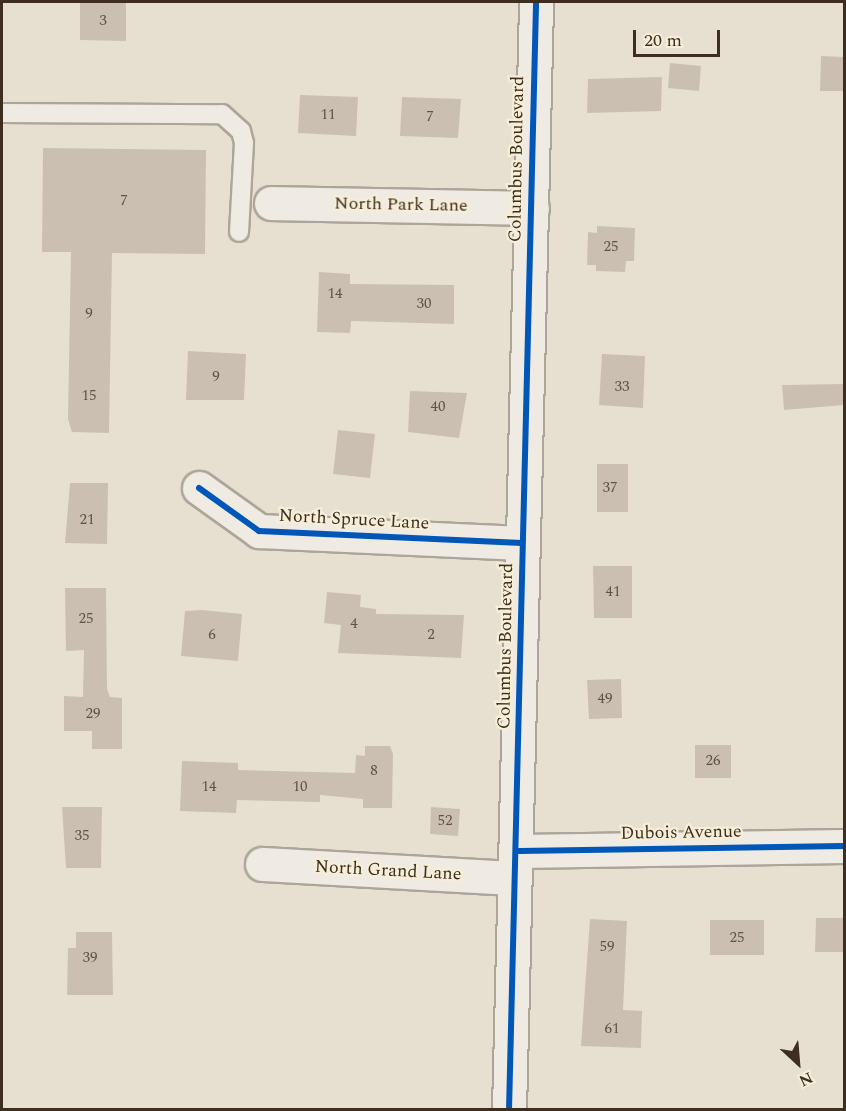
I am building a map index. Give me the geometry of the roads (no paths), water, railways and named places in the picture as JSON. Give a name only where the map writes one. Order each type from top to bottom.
[{"type":"street","name":"Columbus Boulevard","points":[[509,1110],[536,2]]},
{"type":"street","name":"North Park Lane","points":[[271,203],[532,208]]},
{"type":"street","name":"North Spruce Lane","points":[[199,488],[259,531],[522,543]]},
{"type":"street","name":"Dubois Avenue","points":[[516,865],[844,846]]},
{"type":"street","name":"North Grand Lane","points":[[262,864],[516,865]]},
{"type":"lane","points":[[2,113],[222,114],[241,131],[244,143],[239,232]]}]
